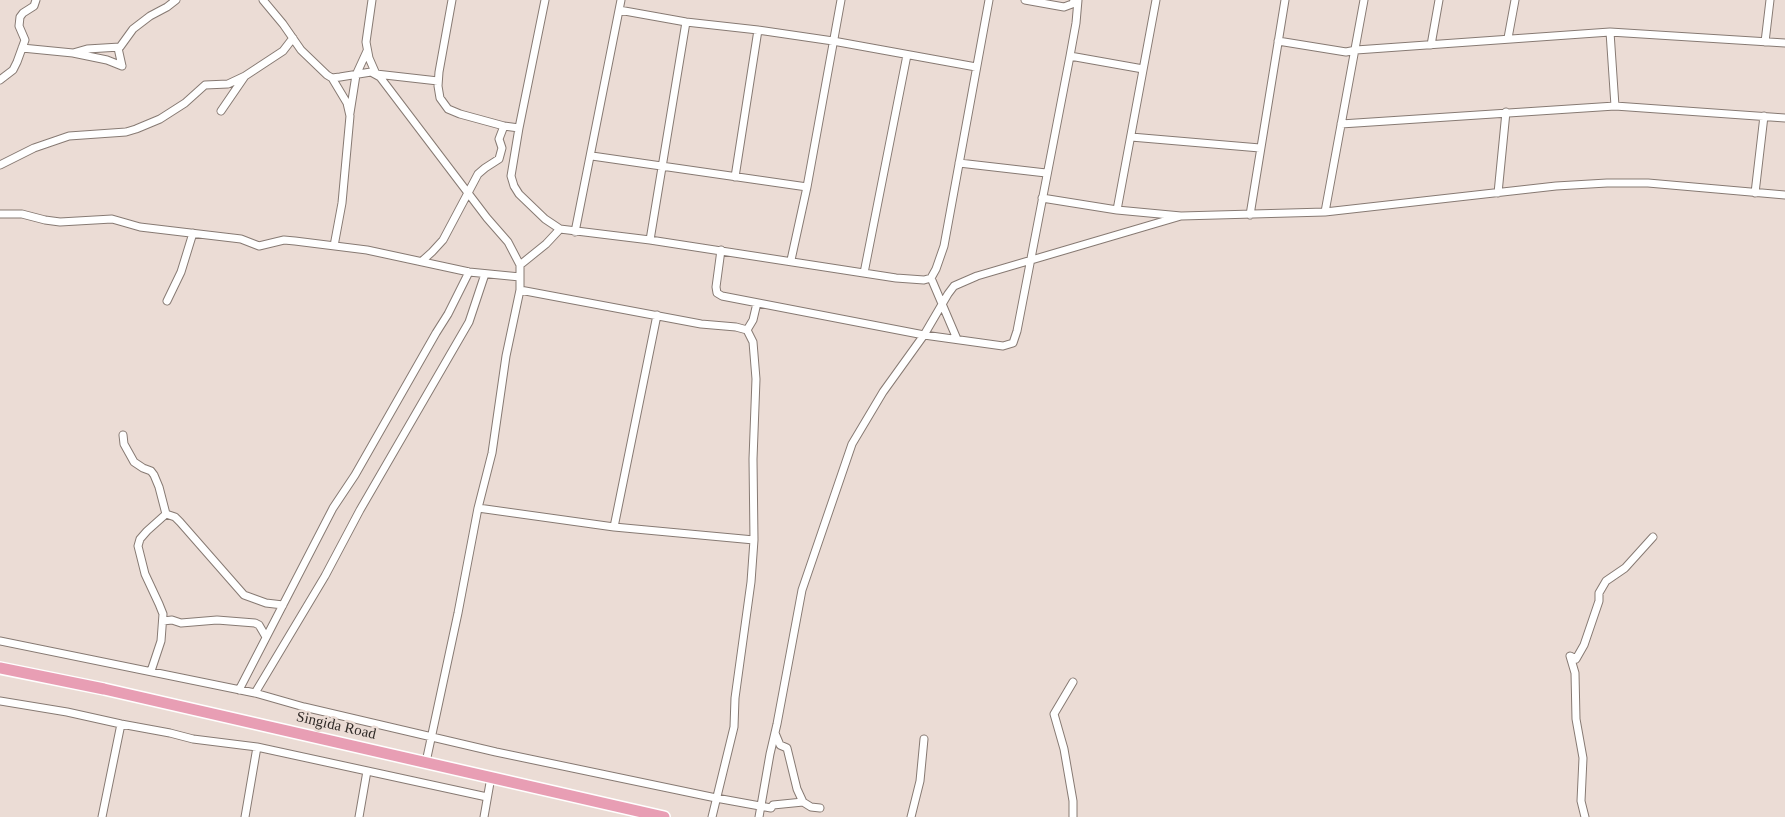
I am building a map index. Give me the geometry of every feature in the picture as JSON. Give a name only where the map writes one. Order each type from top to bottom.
[{"type":"highway","name":"Singida Road","points":[[0,668],[104,689],[664,817]]},
{"type":"street","points":[[0,80],[12,70],[17,62],[25,40],[19,26],[20,17],[34,6],[36,0]]},
{"type":"street","points":[[73,53],[87,48],[118,48],[123,45],[133,28],[150,16],[168,8],[176,0]]},
{"type":"street","points":[[263,0],[301,50],[323,72],[332,78],[346,103],[350,116]]},
{"type":"street","points":[[372,0],[366,42],[367,51],[376,74],[487,218],[508,242],[520,265],[520,290],[506,356],[492,452],[478,508],[426,762]]},
{"type":"street","points":[[452,0],[438,80],[440,98],[448,109],[460,114],[504,126],[519,128]]},
{"type":"street","points":[[545,0],[511,176],[519,194],[545,219],[560,229],[575,232],[650,240],[791,260],[896,278],[924,280],[931,278],[944,246],[989,0]]},
{"type":"street","points":[[575,232],[592,156],[621,0]]},
{"type":"street","points":[[791,260],[807,187],[841,0]]},
{"type":"street","points":[[1025,0],[1064,7],[1077,0]]},
{"type":"street","points":[[721,250],[717,293],[722,296],[924,335],[1003,346],[1013,343],[1070,56],[1077,0]]},
{"type":"street","points":[[1117,210],[1156,0]]},
{"type":"street","points":[[1250,214],[1285,0]]},
{"type":"street","points":[[1325,212],[1364,0]]},
{"type":"street","points":[[1431,45],[1439,0]]},
{"type":"street","points":[[1508,38],[1514,0]]},
{"type":"street","points":[[1765,42],[1770,0]]},
{"type":"street","points":[[619,10],[686,22],[833,41],[976,67]]},
{"type":"street","points":[[650,240],[686,22]]},
{"type":"street","points":[[736,177],[758,30]]},
{"type":"street","points":[[1278,41],[1346,52],[1508,38],[1610,32],[1785,43]]},
{"type":"street","points":[[1610,32],[1615,106]]},
{"type":"street","points":[[0,165],[34,148],[69,136],[126,132],[160,119],[185,103],[205,85],[228,84],[245,76],[278,55],[293,38]]},
{"type":"street","points":[[22,48],[73,53],[107,60],[122,66],[118,48]]},
{"type":"street","points":[[334,246],[342,203],[350,116],[356,75],[367,51]]},
{"type":"street","points":[[864,273],[907,55]]},
{"type":"street","points":[[1070,56],[1144,69]]},
{"type":"street","points":[[332,78],[371,72],[438,80]]},
{"type":"street","points":[[221,111],[245,76]]},
{"type":"street","points":[[1341,124],[1615,106],[1785,118]]},
{"type":"street","points":[[1498,193],[1506,112]]},
{"type":"street","points":[[1755,192],[1764,116]]},
{"type":"street","points":[[422,261],[443,240],[478,174],[499,159],[502,148],[499,139],[504,126]]},
{"type":"street","points":[[1131,137],[1260,148]]},
{"type":"street","points":[[592,156],[807,187]]},
{"type":"street","points":[[959,163],[1046,173]]},
{"type":"street","points":[[1042,198],[1117,210],[1180,216],[1325,212],[1556,186],[1623,183],[1699,186],[1785,195]]},
{"type":"street","points":[[0,214],[22,214],[60,222],[112,219],[140,227],[241,239],[259,246],[284,240],[334,246],[422,261],[469,272],[520,277]]},
{"type":"street","points":[[760,817],[770,754],[802,590],[852,444],[883,392],[924,335],[954,286],[1031,260],[1180,216]]},
{"type":"street","points":[[520,265],[546,244],[560,229]]},
{"type":"street","points":[[167,301],[181,272],[192,233]]},
{"type":"street","points":[[239,690],[333,508],[355,475],[448,314],[469,272]]},
{"type":"street","points":[[255,693],[469,322],[485,274]]},
{"type":"street","points":[[931,278],[957,339]]},
{"type":"street","points":[[520,290],[701,324],[736,327],[747,330],[753,342],[756,379],[753,459],[754,540],[746,624],[735,698],[734,727],[712,817]]},
{"type":"street","points":[[747,330],[753,320],[757,303]]},
{"type":"street","points":[[614,527],[657,315]]},
{"type":"street","points":[[123,435],[124,444],[134,462],[151,471],[154,475],[159,486],[166,514]]},
{"type":"street","points":[[478,508],[614,527],[754,540]]},
{"type":"street","points":[[166,514],[175,517],[180,522],[244,595],[266,603],[283,605]]},
{"type":"street","points":[[152,671],[161,641],[163,621],[160,604],[145,574],[138,550],[140,539],[166,514]]},
{"type":"street","points":[[1585,817],[1581,800],[1583,758],[1576,719],[1575,673],[1570,656],[1576,659],[1584,645],[1599,601],[1599,593],[1606,582],[1625,568],[1653,537]]},
{"type":"street","points":[[163,621],[172,620],[181,623],[217,620],[255,623],[259,625],[266,637]]},
{"type":"street","points":[[0,641],[255,693],[304,707],[431,737],[716,798],[771,808],[773,805],[803,802],[820,808]]},
{"type":"street","points":[[1073,682],[1054,714],[1064,749],[1073,801],[1073,817]]},
{"type":"street","points":[[0,701],[67,712],[163,731],[193,739],[257,747],[488,797]]},
{"type":"street","points":[[102,817],[121,724]]},
{"type":"street","points":[[775,732],[780,745],[787,748],[797,788],[803,802]]},
{"type":"street","points":[[911,817],[920,781],[924,739]]},
{"type":"street","points":[[245,817],[257,747]]},
{"type":"street","points":[[359,817],[367,772]]},
{"type":"street","points":[[484,817],[491,777]]}]
